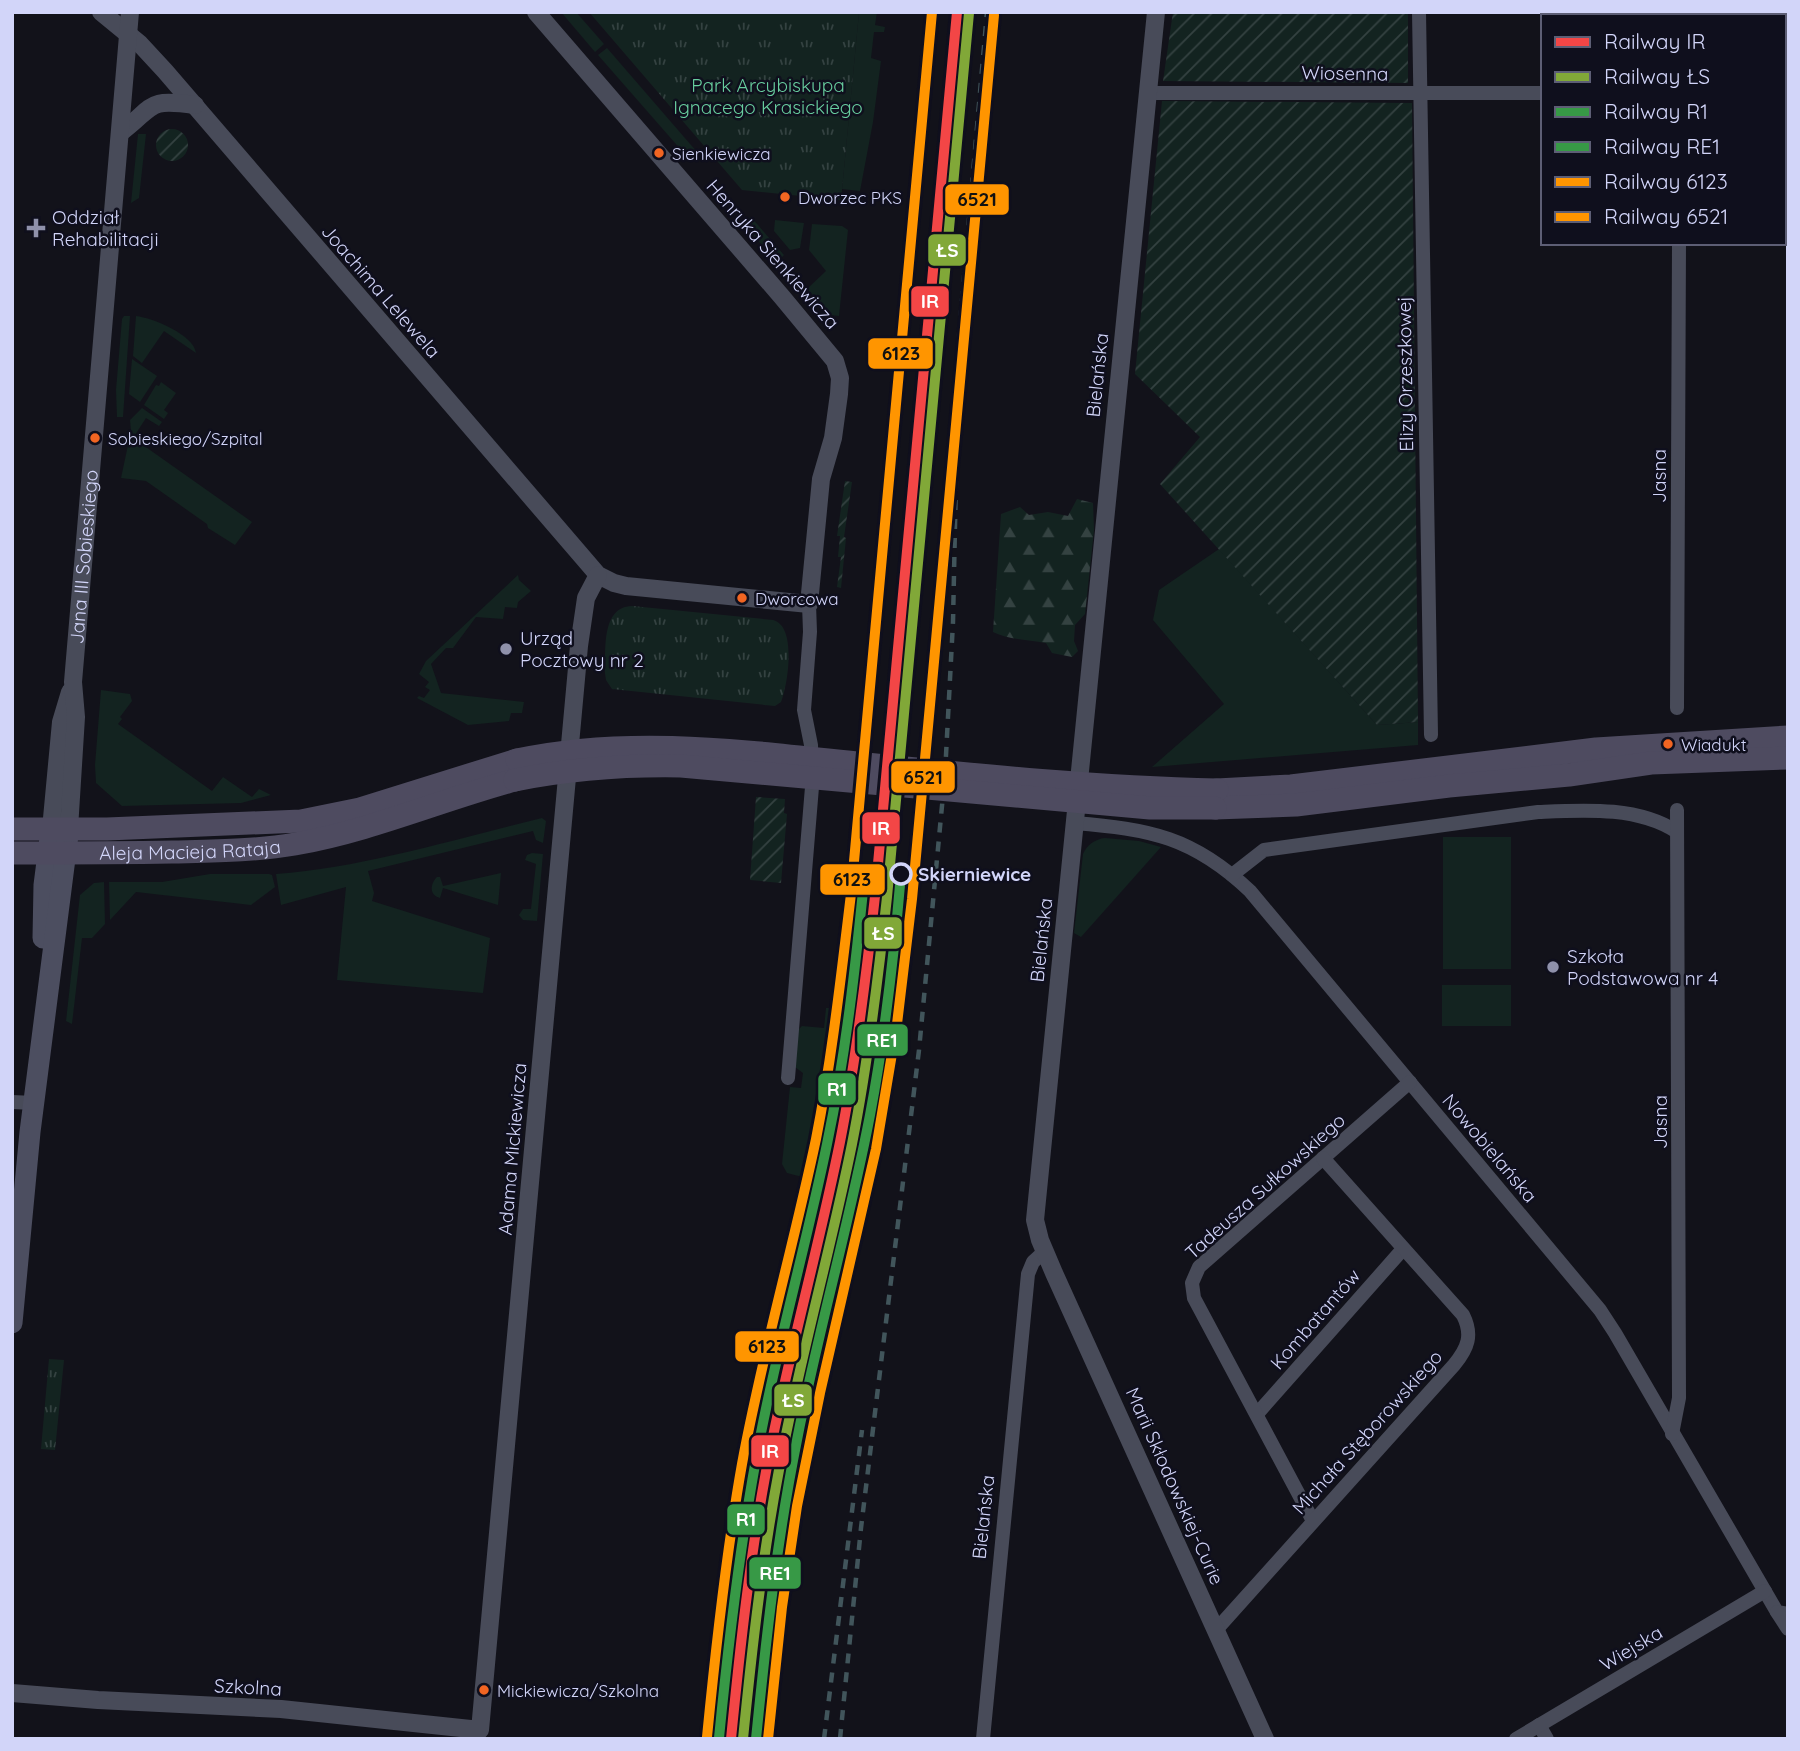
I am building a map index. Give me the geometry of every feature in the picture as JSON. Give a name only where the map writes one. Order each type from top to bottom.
[{"type":"main road","points":[[1216,799],[1291,786],[1596,749],[1788,737]]},
{"type":"main road","points":[[363,819],[575,750],[615,746],[665,746],[952,773],[1151,788],[1216,799],[1296,805],[1449,786],[1569,775],[1651,763],[1788,758]]},
{"type":"main road","name":"Aleja Macieja Rataja","points":[[12,829],[269,824],[328,817],[363,819]]},
{"type":"main road","name":"Aleja Macieja Rataja","points":[[12,853],[248,850],[291,845],[363,819]]},
{"type":"main road","name":"Jana III Sobieskiego","points":[[12,1323],[47,993],[60,829]]},
{"type":"street","name":"Joachima Lelewela","points":[[101,12],[130,36],[195,105],[598,575]]},
{"type":"street","name":"Jana III Sobieskiego","points":[[60,829],[61,722],[73,682],[130,12]]},
{"type":"street","name":"Henryka Sienkiewicza","points":[[536,12],[819,339],[837,368],[839,394],[831,447],[821,479],[808,604]]},
{"type":"street","name":"Bielańska","points":[[983,1739],[1028,1274],[1033,1262],[1045,1251],[1034,1211],[1156,12]]},
{"type":"street","name":"Elizy Orzeszkowej","points":[[1419,12],[1431,735]]},
{"type":"street","name":"Wiosenna","points":[[1147,93],[1541,93]]},
{"type":"street","points":[[120,133],[150,107],[160,102],[195,105]]},
{"type":"street","name":"Jasna","points":[[1677,708],[1679,245]]},
{"type":"street","points":[[598,575],[620,585],[808,604],[810,632],[804,710],[811,745],[812,787],[788,1078]]},
{"type":"street","name":"Adama Mickiewicza","points":[[483,1734],[578,659],[584,605],[588,590],[598,575]]},
{"type":"street","points":[[1232,874],[1264,850],[1538,812],[1581,810],[1623,814],[1664,824],[1676,832]]},
{"type":"street","name":"Jasna","points":[[1672,1434],[1679,1398],[1676,810]]},
{"type":"street","name":"Nowobielańska","points":[[1074,823],[1147,831],[1166,836],[1205,855],[1232,874],[1272,916],[1600,1310],[1765,1591],[1783,1613],[1788,1629]]},
{"type":"street","name":"Tadeusza Sułkowskiego","points":[[1313,1521],[1194,1298],[1192,1283],[1199,1267],[1410,1082]]},
{"type":"street","points":[[12,1102],[34,1103]]},
{"type":"street","name":"Michała Stęborowskiego","points":[[1216,1630],[1454,1365],[1468,1345],[1469,1331],[1463,1315],[1324,1158]]},
{"type":"street","name":"Kombatantów","points":[[1257,1414],[1403,1249]]},
{"type":"street","name":"Marii Skłodowskiej-Curie","points":[[1045,1251],[1265,1739]]},
{"type":"street","name":"Wiejska","points":[[1516,1739],[1765,1591]]},
{"type":"street","name":"Szkolna","points":[[12,1693],[281,1709],[483,1734]]},
{"type":"street","points":[[1539,1725],[1547,1739]]},
{"type":"green space","points":[[561,12],[576,12],[604,44],[595,52]]},
{"type":"green space","name":"Park Arcybiskupa Ignacego Krasickiego","points":[[589,12],[859,12],[841,200],[742,190]]},
{"type":"green space","points":[[859,12],[877,12],[875,25],[885,27],[884,32],[874,32],[871,58],[881,61],[860,191],[842,189]]},
{"type":"green space","points":[[1173,12],[1408,12],[1408,83],[1163,81]]},
{"type":"green space","points":[[607,48],[697,152],[689,159],[598,55]]},
{"type":"green space","points":[[1162,101],[1412,103],[1418,722],[1377,725],[1160,484],[1200,437],[1135,374]]},
{"type":"green space","points":[[172,129],[183,134],[188,145],[183,156],[172,161],[161,156],[156,145],[161,134]]},
{"type":"green space","points":[[138,134],[146,134],[139,198],[131,203]]},
{"type":"green space","points":[[751,217],[784,255],[777,262],[741,221]]},
{"type":"green space","points":[[775,220],[804,223],[800,248],[790,250],[774,231]]},
{"type":"green space","points":[[812,224],[842,226],[848,230],[839,316],[830,315],[807,289],[826,271],[809,250]]},
{"type":"green space","points":[[124,316],[130,316],[123,417],[117,417],[116,390]]},
{"type":"green space","points":[[136,316],[162,324],[181,334],[194,346],[196,353],[164,331],[142,363],[133,356]]},
{"type":"green space","points":[[132,359],[157,376],[140,402],[129,394]]},
{"type":"green space","points":[[161,382],[176,393],[164,410],[168,413],[164,419],[144,405],[156,385],[159,386]]},
{"type":"green space","points":[[142,408],[162,422],[159,426],[146,418],[133,438],[252,522],[235,545],[146,481],[121,478],[131,431],[130,420]]},
{"type":"green space","points":[[845,481],[852,482],[844,537],[841,588],[837,587],[841,557],[838,557],[840,536],[837,536]]},
{"type":"green space","points":[[1077,499],[1093,503],[1094,530],[1085,614],[1075,625],[1074,641],[1078,651],[1072,657],[1052,653],[1046,643],[993,632],[1001,514],[1020,507],[1029,515],[1048,512],[1068,516]]},
{"type":"green space","points":[[1219,549],[1377,725],[1418,722],[1418,745],[1152,767],[1224,704],[1153,620],[1159,590]]},
{"type":"green space","points":[[518,575],[519,580],[531,591],[518,602],[517,608],[505,607],[503,619],[476,617],[453,648],[446,648],[431,664],[441,693],[524,702],[522,713],[511,713],[509,721],[468,725],[417,698],[424,698],[430,690],[425,687],[429,682],[419,674],[426,661]]},
{"type":"green space","points":[[632,606],[773,620],[781,625],[789,656],[781,702],[775,706],[612,689],[605,673],[607,631],[615,614],[622,608]]},
{"type":"green space","points":[[101,690],[130,694],[132,701],[118,724],[212,791],[223,777],[252,797],[259,789],[271,795],[241,803],[122,806],[96,783]]},
{"type":"green space","points":[[756,797],[785,799],[784,813],[787,814],[781,883],[750,880]]},
{"type":"green space","points":[[542,818],[546,821],[543,843],[536,840],[533,831],[368,871],[374,893],[372,901],[490,938],[483,993],[337,980],[346,887],[281,905],[276,874],[377,859]]},
{"type":"green space","points":[[1443,837],[1511,837],[1511,969],[1443,969]]},
{"type":"green space","points":[[1105,838],[1139,841],[1161,847],[1081,937],[1074,933],[1083,854],[1092,843]]},
{"type":"green space","points":[[543,854],[537,921],[523,920],[519,915],[523,909],[531,909],[536,864],[525,860],[527,855]]},
{"type":"green space","points":[[501,873],[498,905],[443,888],[440,898],[432,892],[437,877],[440,877],[443,886]]},
{"type":"green space","points":[[210,874],[269,874],[272,875],[275,887],[251,905],[136,892],[110,920],[109,882],[162,882]]},
{"type":"green space","points":[[104,882],[105,924],[92,938],[82,938],[72,1024],[66,1021],[80,895],[94,883]]},
{"type":"green space","points":[[844,940],[854,941],[846,1024],[819,1173],[810,1179],[787,1173],[782,1164],[790,1087],[801,1088],[803,1073],[795,1067],[797,1031],[802,1026],[824,1028],[826,1008],[838,1008]]},
{"type":"green space","points":[[1442,985],[1511,985],[1511,1026],[1442,1026]]},
{"type":"green space","points":[[49,1359],[64,1360],[55,1450],[41,1449]]},
{"type":"railway","points":[[962,59],[970,12]]},
{"type":"railway","points":[[840,1739],[861,1528],[919,1050],[945,774],[953,622],[959,335],[987,12]]},
{"type":"railway","points":[[824,1739],[862,1430]]},
{"type":"rail line","name":"6123","points":[[707,1737],[722,1600],[742,1464],[816,1139],[836,1017],[851,894],[932,12]]},
{"type":"rail line","name":"IR","points":[[731,1739],[746,1602],[767,1466],[840,1142],[864,989],[875,896],[957,12]]},
{"type":"rail line","name":"ŁS","points":[[743,1739],[758,1604],[773,1503],[796,1388],[852,1144],[876,990],[887,897],[969,13]]},
{"type":"rail line","name":"6521","points":[[768,1739],[782,1607],[797,1506],[876,1149],[897,1024],[912,899],[994,15]]},
{"type":"rail line","name":"R1","points":[[719,1738],[747,1509],[768,1397],[834,1110],[850,1008],[865,871]]},
{"type":"rail line","name":"RE1","points":[[756,1739],[768,1627],[790,1477],[805,1399],[870,1115],[888,995],[901,874]]},
{"type":"place","name":"Sienkiewicza","points":[[659,153]]},
{"type":"place","name":"Dworzec PKS","points":[[785,197]]},
{"type":"place","name":"Oddział Rehabilitacji","points":[[36,228]]},
{"type":"place","name":"Sobieskiego/Szpital","points":[[95,438]]},
{"type":"place","name":"Dworcowa","points":[[742,598]]},
{"type":"place","name":"Urząd Pocztowy nr 2","points":[[506,649]]},
{"type":"place","name":"Wiadukt","points":[[1668,744]]},
{"type":"place","name":"Skierniewice","points":[[901,874]]},
{"type":"place","name":"Szkoła Podstawowa nr 4","points":[[1553,967]]},
{"type":"place","name":"Mickiewicza/Szkolna","points":[[484,1690]]}]
